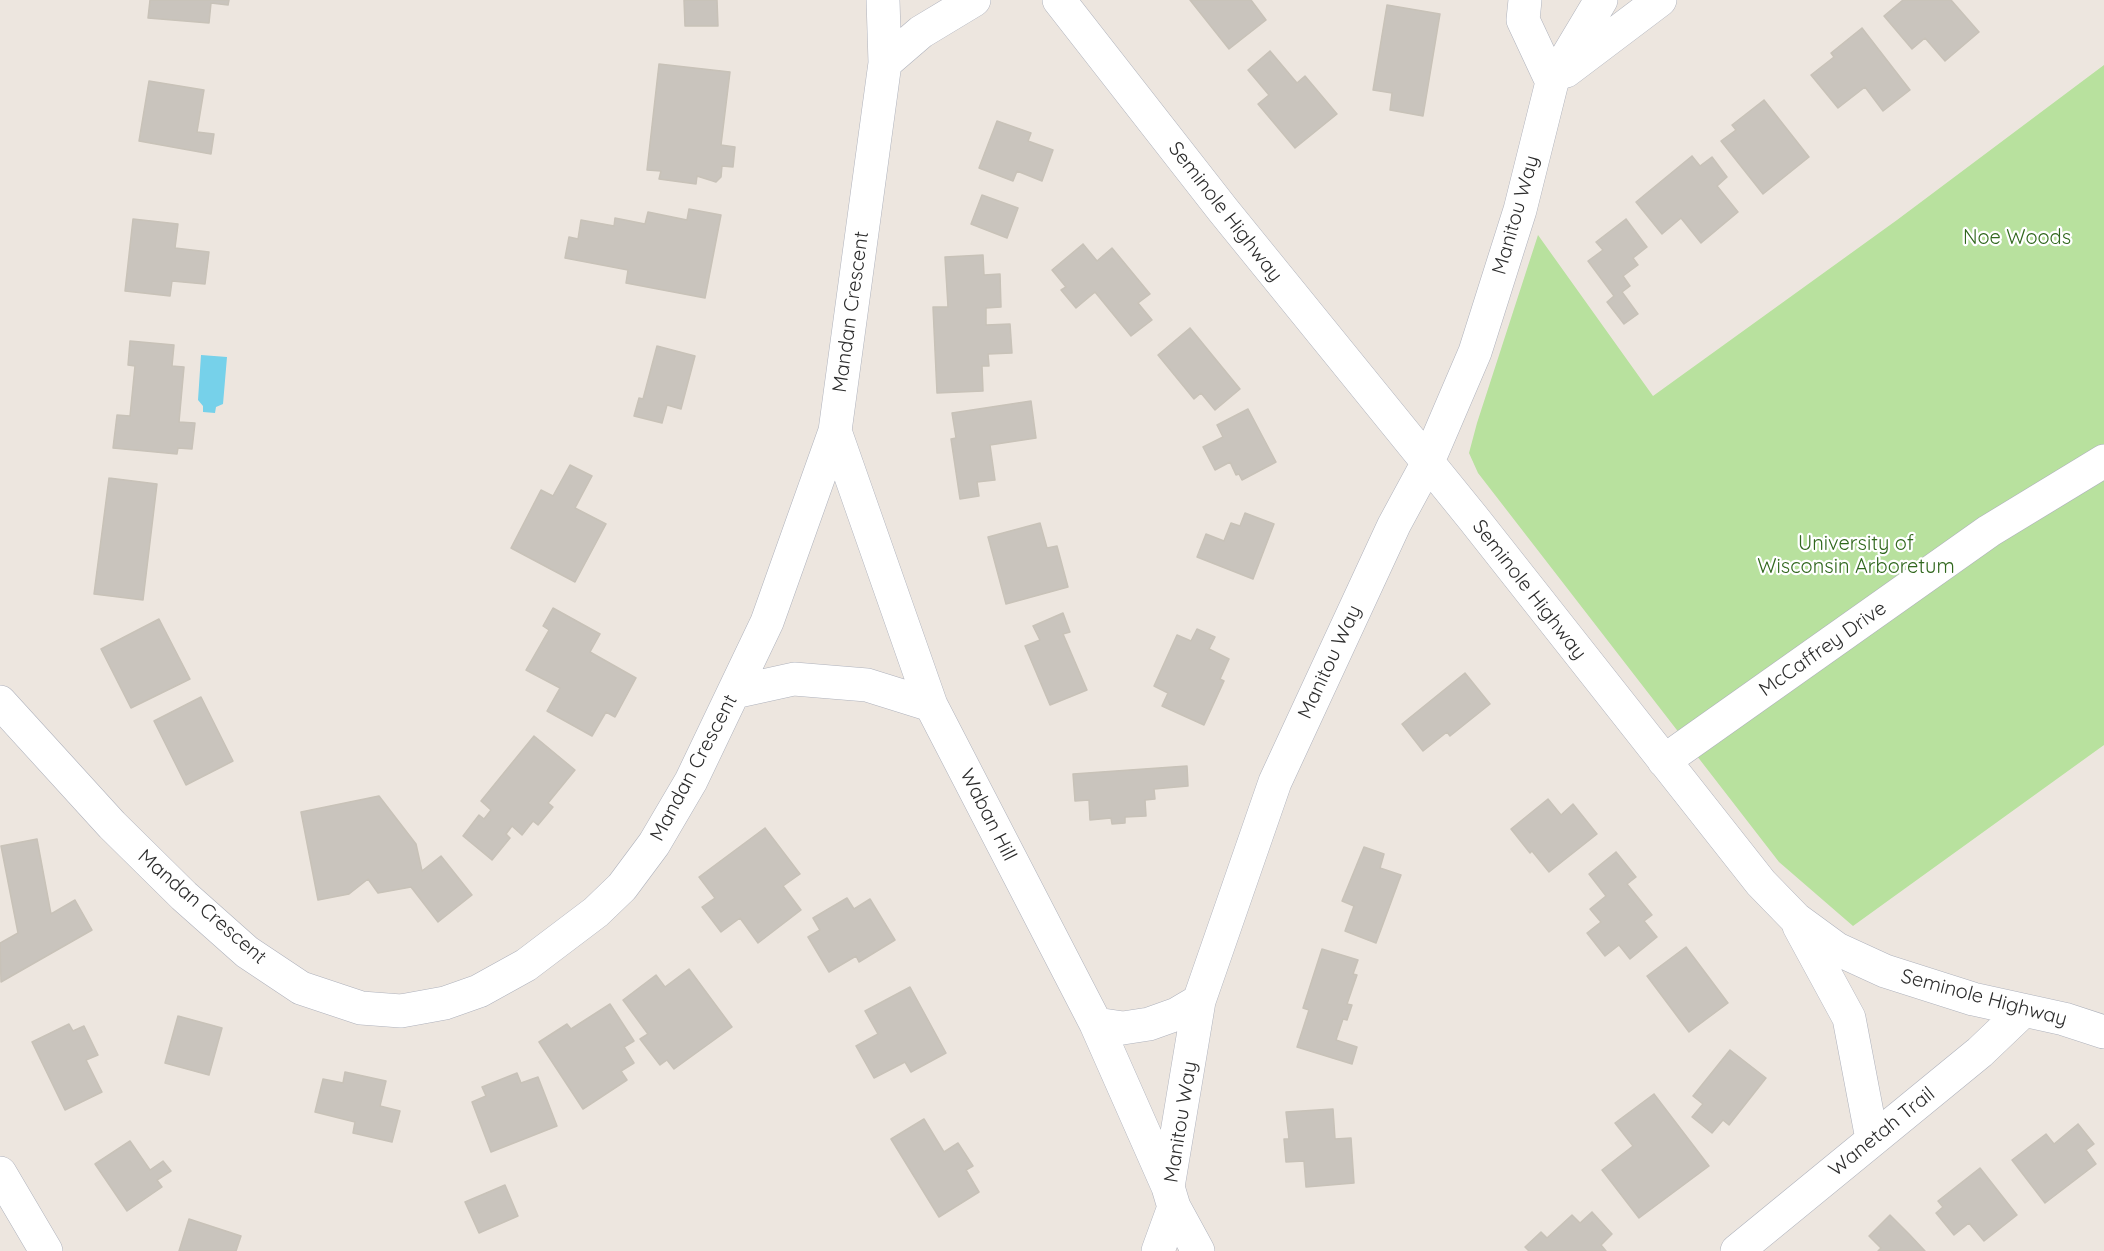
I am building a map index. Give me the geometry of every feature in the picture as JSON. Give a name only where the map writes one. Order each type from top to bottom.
[{"type":"street","name":"Mandan Crescent","points":[[0,702],[112,825],[184,896],[247,952],[301,988],[361,1008],[401,1011],[445,1004],[479,991],[526,965],[603,906],[622,887],[654,844],[691,781],[735,692],[767,622],[836,430],[885,63],[883,0]]},
{"type":"street","points":[[885,63],[921,32],[974,0]]},
{"type":"street","name":"Seminole Highway","points":[[1059,0],[1222,210],[1473,518],[1761,883],[1796,919],[1837,949],[1885,971],[1973,999],[2064,1020],[2104,1032]]},
{"type":"street","points":[[1525,0],[1523,20],[1552,82],[1660,0]]},
{"type":"street","name":"Manitou Way","points":[[1198,1251],[1171,1197],[1199,1001],[1275,782],[1394,525],[1427,464],[1475,352],[1520,210],[1552,82],[1600,0]]},
{"type":"street","name":"Waban Hill","points":[[836,430],[932,705],[1096,1024],[1171,1197]]},
{"type":"street","name":"McCaffrey Drive","points":[[1664,761],[1989,531],[2104,461]]},
{"type":"street","points":[[735,692],[794,679],[867,685],[932,705]]},
{"type":"street","points":[[1796,919],[1849,1018],[1872,1139]]},
{"type":"street","points":[[1096,1024],[1123,1028],[1149,1024],[1177,1014],[1199,1001]]},
{"type":"street","name":"Wanetah Trail","points":[[1737,1251],[1980,1052],[2023,1011]]},
{"type":"street","points":[[0,1173],[45,1251]]},
{"type":"street","points":[[1158,1251],[1171,1197]]},
{"type":"green space","name":"University of Wisconsin Arboretum","points":[[2104,65],[2104,745],[1853,926],[1779,862],[1478,473],[1469,453],[1477,423],[1538,235],[1653,396],[1897,220]]},
{"type":"water","points":[[201,355],[227,357],[223,404],[216,407],[215,413],[203,412],[203,406],[198,400]]},
{"type":"building","points":[[150,0],[229,0],[228,5],[211,3],[209,23],[148,18]]},
{"type":"building","points":[[684,0],[717,0],[718,26],[685,26]]},
{"type":"building","points":[[1190,0],[1251,0],[1266,20],[1229,49]]},
{"type":"building","points":[[1903,0],[1951,0],[1979,32],[1945,61],[1925,38],[1912,49],[1884,16]]},
{"type":"building","points":[[1387,5],[1440,14],[1423,116],[1390,110],[1392,93],[1373,90]]},
{"type":"building","points":[[1862,28],[1910,90],[1883,111],[1865,87],[1838,108],[1811,75],[1834,57],[1831,53]]},
{"type":"building","points":[[1270,51],[1297,83],[1305,76],[1337,114],[1295,148],[1258,104],[1269,95],[1248,70]]},
{"type":"building","points":[[659,64],[730,72],[721,145],[735,147],[733,167],[722,166],[721,177],[716,182],[697,176],[696,184],[659,179],[661,171],[647,170]]},
{"type":"building","points":[[149,81],[204,90],[197,132],[214,134],[211,154],[139,141]]},
{"type":"building","points":[[1764,100],[1809,157],[1763,194],[1721,141],[1736,130],[1732,125]]},
{"type":"building","points":[[997,121],[1031,133],[1028,141],[1053,150],[1042,181],[1017,171],[1013,181],[979,168]]},
{"type":"building","points":[[1692,156],[1700,166],[1712,157],[1727,177],[1717,186],[1738,212],[1701,243],[1681,218],[1662,234],[1636,202]]},
{"type":"building","points":[[982,195],[1018,208],[1007,238],[971,224]]},
{"type":"building","points":[[689,209],[721,215],[705,298],[626,283],[628,270],[565,258],[569,237],[578,239],[581,220],[614,226],[615,218],[645,224],[648,212],[687,220]]},
{"type":"building","points":[[133,219],[178,224],[175,248],[209,252],[205,284],[172,281],[170,296],[125,291]]},
{"type":"building","points":[[1626,219],[1647,247],[1633,258],[1638,265],[1623,276],[1630,286],[1622,292],[1638,314],[1624,324],[1607,302],[1614,296],[1588,261],[1603,250],[1596,242]]},
{"type":"building","points":[[1083,244],[1097,261],[1112,248],[1150,294],[1138,303],[1152,320],[1131,336],[1095,292],[1076,308],[1061,290],[1066,287],[1052,270]]},
{"type":"building","points":[[983,255],[984,275],[1000,274],[1001,307],[986,308],[986,325],[1010,324],[1012,353],[988,354],[989,366],[982,366],[983,391],[937,393],[933,307],[948,307],[945,257]]},
{"type":"building","points":[[1190,328],[1240,389],[1215,410],[1201,393],[1194,399],[1158,355]]},
{"type":"building","points":[[130,341],[174,345],[172,366],[184,367],[179,422],[195,423],[192,449],[178,448],[177,454],[113,448],[117,415],[130,416],[135,366],[128,365]]},
{"type":"building","points":[[657,346],[695,356],[681,409],[667,405],[662,423],[634,416],[639,398],[643,399]]},
{"type":"building","points":[[1031,401],[1036,438],[990,445],[995,480],[977,482],[979,496],[960,499],[951,439],[956,438],[952,413]]},
{"type":"building","points":[[1248,409],[1276,462],[1242,480],[1239,474],[1236,475],[1230,462],[1215,470],[1203,447],[1223,437],[1217,425]]},
{"type":"building","points":[[570,465],[592,476],[575,508],[606,524],[575,582],[511,548],[541,490],[553,496]]},
{"type":"building","points":[[109,478],[157,484],[143,600],[94,594]]},
{"type":"building","points":[[1245,513],[1274,524],[1253,579],[1197,557],[1206,534],[1224,541],[1231,523],[1240,526]]},
{"type":"building","points":[[1040,523],[1047,548],[1057,546],[1068,587],[1006,604],[988,537]]},
{"type":"building","points":[[553,608],[600,634],[590,652],[636,678],[615,717],[606,712],[592,736],[547,711],[560,688],[526,670],[549,630],[543,626]]},
{"type":"building","points":[[1063,613],[1070,632],[1063,634],[1087,690],[1050,705],[1025,646],[1040,640],[1033,626]]},
{"type":"building","points":[[159,619],[190,679],[131,708],[101,649]]},
{"type":"building","points":[[1197,629],[1215,637],[1209,649],[1229,659],[1220,679],[1224,681],[1204,725],[1162,706],[1168,693],[1154,686],[1177,635],[1191,641]]},
{"type":"building","points":[[1465,673],[1490,704],[1450,736],[1447,732],[1423,751],[1402,724]]},
{"type":"building","points":[[201,697],[233,761],[186,785],[154,721]]},
{"type":"building","points":[[534,736],[575,770],[548,803],[553,807],[538,825],[533,821],[522,835],[512,826],[506,834],[510,838],[492,860],[463,836],[479,815],[484,819],[491,810],[481,801]]},
{"type":"building","points":[[1187,766],[1188,786],[1154,789],[1155,799],[1145,800],[1146,816],[1125,817],[1125,823],[1112,824],[1111,818],[1090,820],[1089,800],[1075,801],[1073,774]]},
{"type":"building","points":[[379,796],[416,844],[422,871],[441,856],[472,895],[438,922],[411,887],[378,893],[368,879],[349,894],[318,900],[301,812]]},
{"type":"building","points":[[1548,799],[1561,815],[1573,804],[1597,834],[1549,872],[1511,829]]},
{"type":"building","points":[[765,828],[800,874],[783,886],[801,910],[758,943],[740,918],[721,932],[702,907],[715,898],[699,877]]},
{"type":"building","points":[[37,839],[51,914],[75,900],[92,930],[1,982],[0,943],[18,933],[1,846]]},
{"type":"building","points":[[1364,847],[1384,854],[1380,868],[1401,875],[1376,943],[1345,931],[1354,906],[1342,901]]},
{"type":"building","points":[[1616,852],[1636,877],[1627,884],[1652,915],[1644,921],[1657,937],[1630,959],[1619,945],[1605,956],[1587,933],[1601,922],[1590,909],[1606,896],[1589,874]]},
{"type":"building","points":[[847,898],[854,909],[870,899],[895,940],[859,962],[856,956],[829,972],[808,937],[820,930],[813,918]]},
{"type":"building","points":[[1686,947],[1728,1003],[1689,1032],[1647,976]]},
{"type":"building","points":[[1322,949],[1358,960],[1353,974],[1357,975],[1347,1004],[1352,1005],[1347,1020],[1343,1019],[1336,1040],[1357,1047],[1352,1064],[1297,1047],[1309,1010],[1303,1008]]},
{"type":"building","points":[[689,969],[732,1027],[674,1069],[667,1060],[660,1065],[640,1039],[648,1034],[623,1000],[656,975],[665,987]]},
{"type":"building","points":[[910,987],[946,1053],[911,1072],[905,1062],[874,1078],[856,1046],[878,1034],[865,1011]]},
{"type":"building","points":[[610,1004],[634,1041],[624,1047],[634,1063],[621,1071],[627,1080],[583,1109],[539,1042],[567,1024],[571,1029]]},
{"type":"building","points":[[178,1016],[222,1028],[209,1075],[165,1063]]},
{"type":"building","points":[[69,1024],[73,1031],[84,1026],[98,1055],[86,1060],[102,1092],[65,1110],[32,1042]]},
{"type":"building","points":[[1730,1050],[1766,1078],[1729,1125],[1723,1120],[1712,1133],[1692,1117],[1703,1104],[1693,1096]]},
{"type":"building","points":[[345,1072],[386,1081],[380,1106],[400,1111],[392,1142],[353,1133],[355,1122],[315,1112],[323,1079],[343,1083]]},
{"type":"building","points":[[517,1073],[521,1083],[538,1077],[557,1126],[491,1152],[472,1102],[486,1096],[482,1087]]},
{"type":"building","points":[[1654,1094],[1709,1166],[1639,1218],[1602,1170],[1633,1146],[1615,1123]]},
{"type":"building","points":[[1333,1109],[1335,1139],[1351,1138],[1354,1183],[1306,1187],[1304,1161],[1286,1162],[1284,1139],[1289,1139],[1286,1112]]},
{"type":"building","points":[[924,1119],[944,1152],[958,1143],[973,1166],[966,1170],[979,1192],[939,1217],[891,1139]]},
{"type":"building","points":[[2078,1124],[2094,1144],[2086,1150],[2096,1164],[2045,1203],[2012,1160],[2046,1134],[2054,1144]]},
{"type":"building","points":[[130,1141],[150,1170],[163,1161],[171,1171],[157,1180],[162,1187],[127,1211],[95,1164]]},
{"type":"building","points":[[1980,1168],[2017,1215],[1984,1241],[1969,1223],[1954,1235],[1936,1213],[1943,1207],[1938,1201]]},
{"type":"building","points":[[505,1185],[518,1216],[479,1233],[465,1202]]},
{"type":"building","points":[[1592,1212],[1612,1234],[1601,1245],[1606,1251],[1529,1251],[1525,1247],[1541,1232],[1547,1238],[1572,1215],[1580,1223]]},
{"type":"building","points":[[1890,1215],[1925,1251],[1878,1251],[1881,1248],[1869,1236]]},
{"type":"building","points":[[189,1219],[241,1236],[236,1251],[179,1251]]},
{"type":"park label","name":"Noe Woods","points":[[2017,238]]}]
